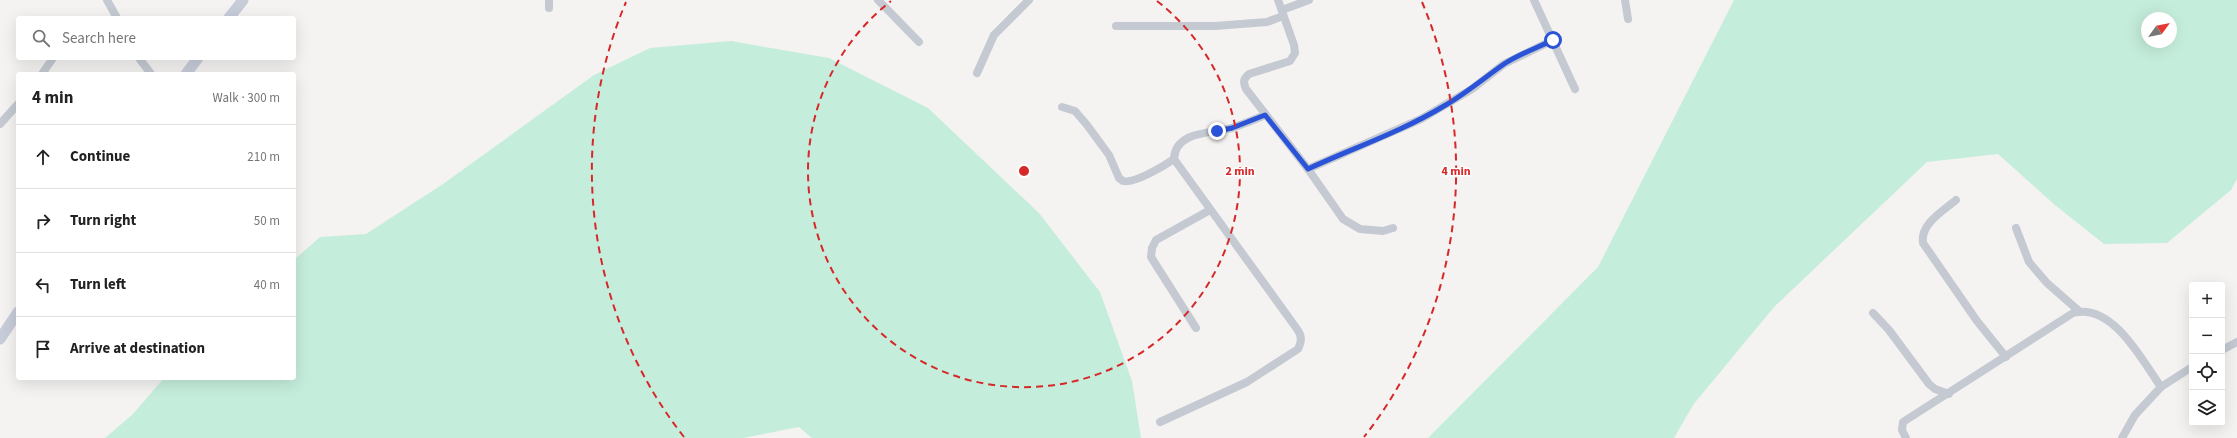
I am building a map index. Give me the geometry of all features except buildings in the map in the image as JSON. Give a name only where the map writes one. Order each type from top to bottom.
[{"type":"main road","points":[[231,16],[243,0]]},
{"type":"main road","points":[[188,72],[196,60]]},
{"type":"main road","points":[[0,339],[16,315]]},
{"type":"street","points":[[107,0],[116,16]]},
{"type":"street","points":[[878,0],[920,42]]},
{"type":"street","points":[[977,73],[994,35],[1029,0]]},
{"type":"street","points":[[1278,0],[1294,45],[1294,56],[1290,61],[1249,74],[1244,78],[1243,82],[1265,115],[1308,169],[1343,219],[1351,225],[1372,230],[1383,231],[1393,228]]},
{"type":"street","points":[[1116,26],[1215,26],[1267,22],[1309,0]]},
{"type":"street","points":[[1534,0],[1575,89]]},
{"type":"street","points":[[1626,0],[1628,19]]},
{"type":"street","points":[[1308,169],[1415,122],[1472,89],[1504,64],[1553,40]]},
{"type":"street","points":[[43,72],[52,60]]},
{"type":"street","points":[[140,60],[149,72]]},
{"type":"street","points":[[0,124],[16,106]]},
{"type":"street","points":[[1062,107],[1075,111],[1087,125],[1109,155],[1119,178],[1122,181],[1132,180],[1163,167],[1174,159],[1176,149],[1179,144],[1193,136],[1232,128],[1265,115]]},
{"type":"street","points":[[1160,422],[1247,382],[1298,349],[1301,344],[1301,336],[1297,329],[1174,159]]},
{"type":"street","points":[[1956,200],[1927,225],[1923,234],[1923,243],[1977,321],[2006,357]]},
{"type":"street","points":[[1196,328],[1151,256],[1152,248],[1156,240],[1210,210]]},
{"type":"street","points":[[2016,228],[2028,262],[2047,283],[2078,311]]},
{"type":"street","points":[[1906,438],[1902,430],[1903,422],[2078,311],[2094,312],[2118,329],[2161,387]]},
{"type":"street","points":[[1873,312],[1889,330],[1929,384],[1935,389],[1949,394]]},
{"type":"street","points":[[2225,348],[2237,342]]},
{"type":"street","points":[[2122,438],[2135,415],[2161,387],[2189,369]]},
{"type":"green space","points":[[1734,0],[2237,0],[2237,179],[2231,190],[2167,243],[2104,244],[2055,205],[1998,154],[1927,162],[1774,307],[1693,405],[1674,438],[1428,438],[1598,267]]},
{"type":"green space","points":[[731,41],[829,58],[928,108],[1039,213],[1100,292],[1132,381],[1141,438],[812,438],[799,427],[743,438],[105,438],[133,414],[162,380],[296,380],[296,258],[320,237],[366,234],[443,184],[594,75],[650,48]]},
{"type":"route","points":[[1217,131],[1232,128],[1265,115],[1308,169],[1346,151],[1380,139],[1404,128],[1472,89],[1504,64],[1553,40]]}]
